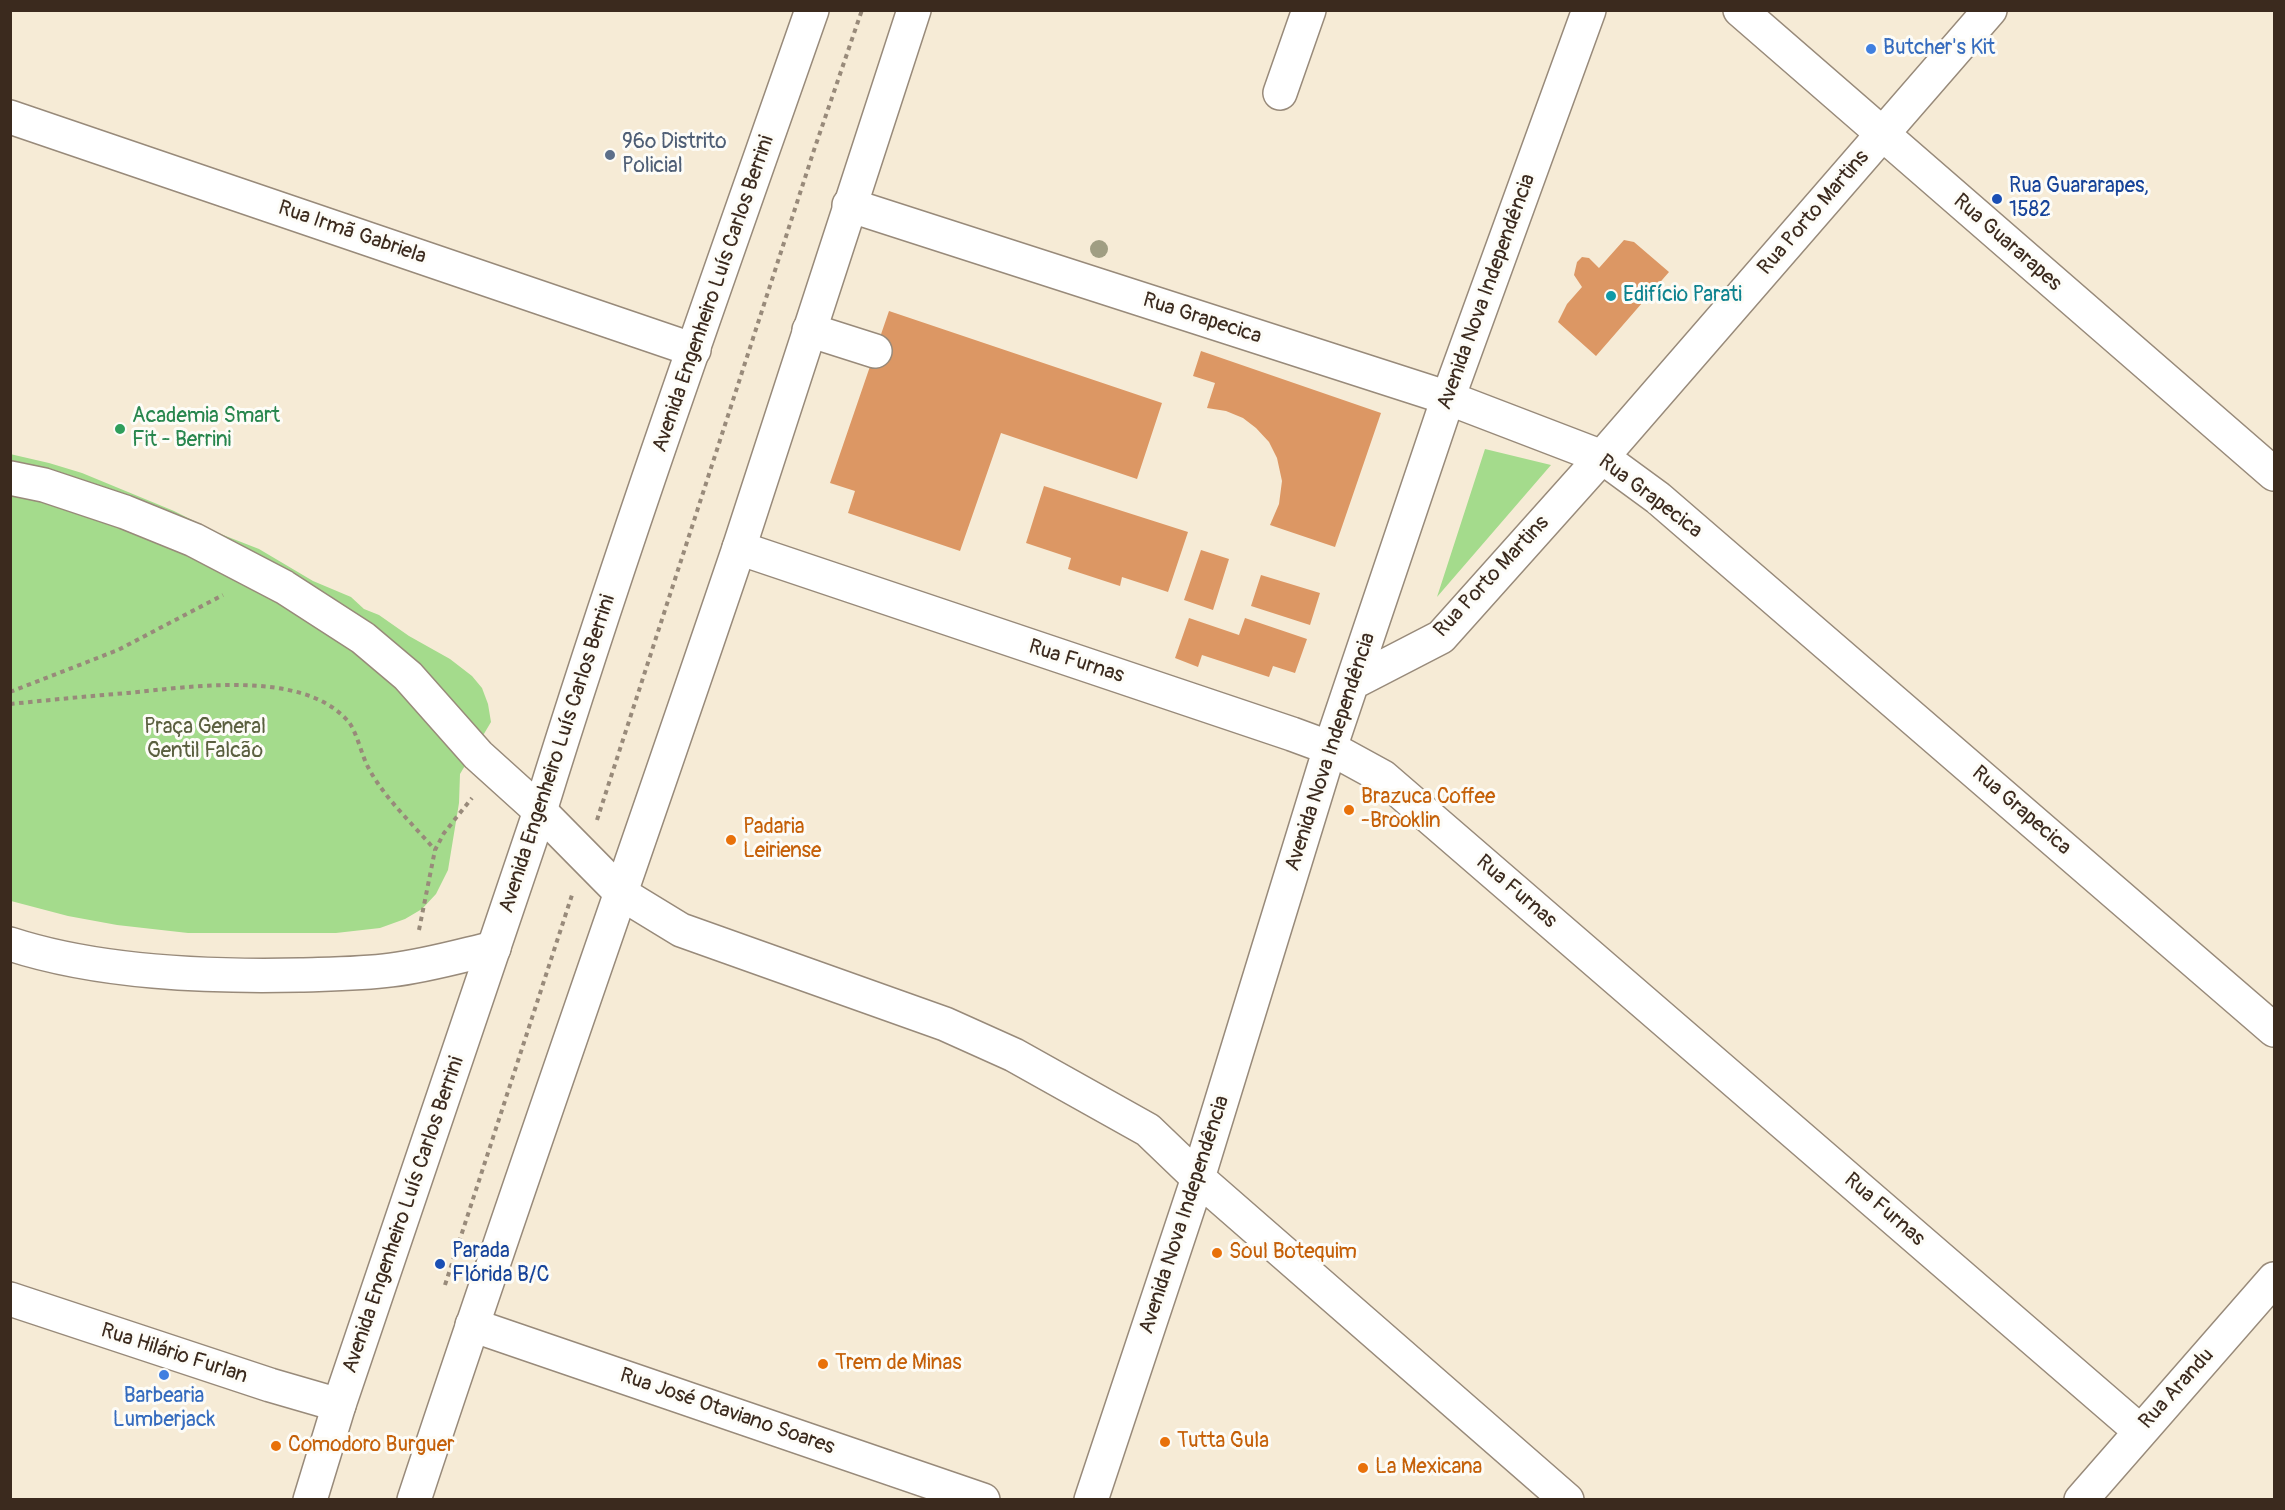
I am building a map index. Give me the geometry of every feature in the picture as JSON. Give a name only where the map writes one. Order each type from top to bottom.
[{"type":"street","name":"Avenida Engenheiro Luís Carlos Berrini","points":[[310,1500],[339,1405],[540,811],[567,723],[693,350],[812,10]]},
{"type":"street","points":[[414,1500],[739,548],[914,10]]},
{"type":"street","points":[[1280,93],[1309,10]]},
{"type":"street","name":"Avenida Nova Independência","points":[[1091,1500],[1198,1179],[1330,748],[1448,399],[1589,10]]},
{"type":"street","name":"Rua Guararapes","points":[[1740,10],[2274,474]]},
{"type":"street","name":"Rua Porto Martins","points":[[1352,683],[1441,638],[1602,457],[1990,10]]},
{"type":"street","name":"Rua Irmã Gabriela","points":[[10,117],[693,350]]},
{"type":"street","name":"Rua Grapecica","points":[[849,205],[1448,399],[1602,457],[1658,498],[2274,1030]]},
{"type":"street","points":[[809,330],[876,351]]},
{"type":"street","points":[[10,478],[44,484],[135,516],[194,540],[284,587],[363,638],[408,676],[478,755],[540,811],[622,894],[681,930],[945,1024],[1014,1055],[1148,1130],[1198,1179],[1567,1500]]},
{"type":"street","name":"Rua Furnas","points":[[739,548],[1293,734],[1330,748],[1383,777],[2140,1431]]},
{"type":"street","points":[[10,944],[30,951],[114,966],[190,974],[351,974],[412,967],[494,948]]},
{"type":"street","name":"Rua Arandu","points":[[2081,1500],[2140,1431],[2271,1291]]},
{"type":"street","name":"Rua Hilário Furlan","points":[[10,1299],[270,1385],[339,1405]]},
{"type":"street","name":"Rua José Otaviano Soares","points":[[472,1325],[983,1500]]},
{"type":"path","points":[[444,1289],[862,10]]},
{"type":"path","points":[[10,692],[118,650],[224,595]]},
{"type":"path","points":[[10,704],[213,684],[262,686],[305,694],[332,708],[348,720],[367,766],[385,794],[435,850]]},
{"type":"path","points":[[412,967],[435,850],[444,833],[494,769]]},
{"type":"green space","points":[[1485,449],[1551,465],[1437,597]]},
{"type":"green space","name":"Praça General Gentil Falcão","points":[[10,454],[82,473],[259,549],[313,581],[351,597],[364,609],[379,615],[409,636],[450,659],[472,676],[482,688],[491,722],[460,774],[459,803],[448,870],[436,894],[422,909],[405,919],[380,928],[336,933],[188,933],[117,925],[68,916],[11,901]]},
{"type":"building","name":"Edifício Parati","points":[[1624,240],[1634,242],[1669,272],[1596,356],[1558,322],[1567,304],[1582,287],[1574,275],[1577,262],[1582,257],[1589,258],[1599,268]]},
{"type":"building","points":[[889,311],[1162,403],[1137,479],[1001,433],[960,551],[848,513],[855,491],[830,483]]},
{"type":"building","points":[[1201,351],[1381,413],[1335,547],[1270,525],[1279,504],[1282,481],[1277,458],[1269,442],[1243,418],[1226,411],[1207,408],[1215,383],[1193,376]]},
{"type":"building","points":[[1044,486],[1188,532],[1168,592],[1122,577],[1120,586],[1068,569],[1071,558],[1026,543]]},
{"type":"building","points":[[1201,550],[1229,559],[1213,610],[1184,600]]},
{"type":"building","points":[[1261,575],[1320,593],[1310,625],[1251,606]]},
{"type":"building","points":[[1189,618],[1239,635],[1245,618],[1307,639],[1295,673],[1273,666],[1269,677],[1202,655],[1198,667],[1175,658]]},
{"type":"place","name":"Butcher's Kit","points":[[1871,49]]},
{"type":"place","name":"96º Distrito Policial","points":[[610,155]]},
{"type":"place","name":"Rua Guararapes, 1582","points":[[1997,199]]},
{"type":"place","name":"Edifício Parati","points":[[1611,296]]},
{"type":"place","name":"Academia Smart Fit - Berrini","points":[[120,429]]},
{"type":"place","name":"Brazuca Coffee -Brooklin","points":[[1349,810]]},
{"type":"place","name":"Padaria Leiriense","points":[[731,840]]},
{"type":"place","name":"Soul Botequim","points":[[1217,1253]]},
{"type":"place","name":"Parada Flórida B/C","points":[[440,1264]]},
{"type":"place","name":"Trem de Minas","points":[[823,1364]]},
{"type":"place","name":"Barbearia Lumberjack","points":[[164,1375]]},
{"type":"place","name":"Tutta Gula","points":[[1165,1442]]},
{"type":"place","name":"Comodoro Burguer","points":[[276,1446]]},
{"type":"place","name":"La Mexicana","points":[[1363,1468]]}]
